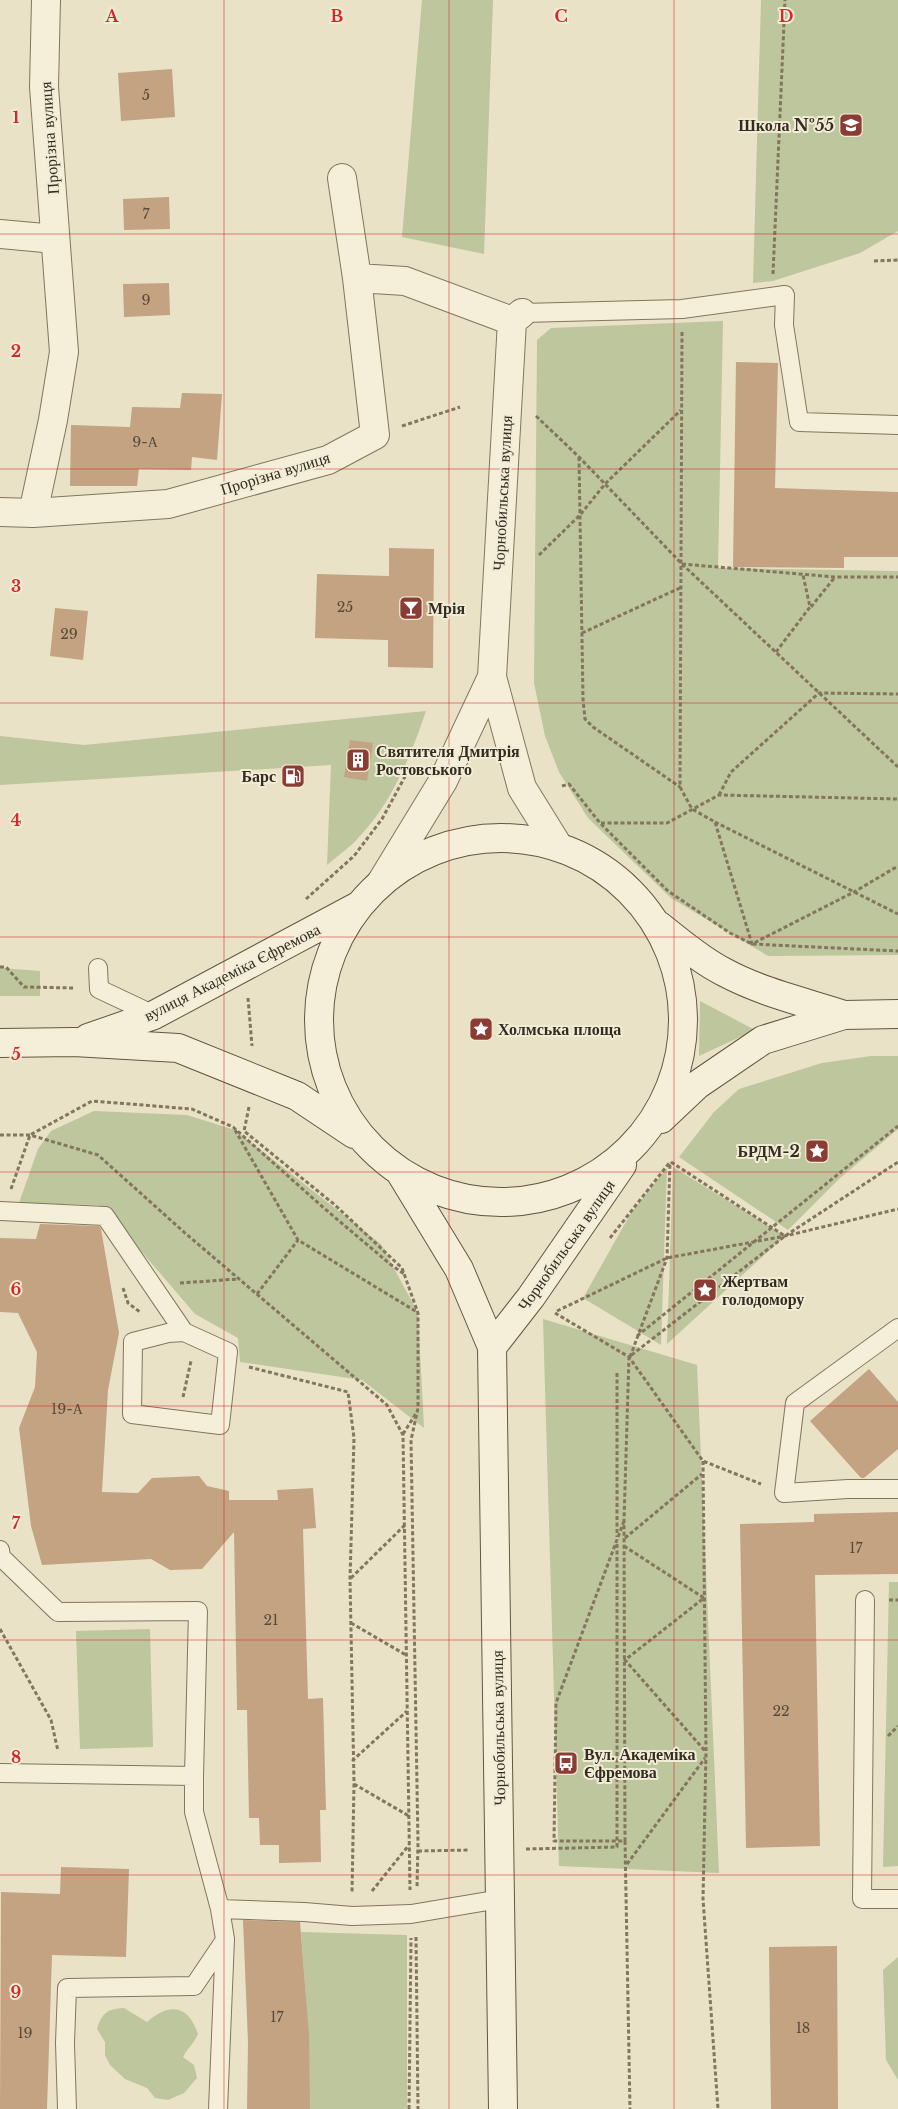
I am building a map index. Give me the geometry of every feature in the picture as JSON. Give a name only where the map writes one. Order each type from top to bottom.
[{"type":"street","name":"Прорізна вулиця","points":[[33,512],[53,420],[64,352],[44,87],[46,0]]},
{"type":"street","points":[[342,178],[375,435]]},
{"type":"street","points":[[0,234],[56,239]]},
{"type":"street","points":[[356,278],[405,281],[517,317]]},
{"type":"street","name":"Чорнобильська вулиця","points":[[517,317],[508,389],[492,677],[522,788],[558,846]]},
{"type":"street","name":"Прорізна вулиця","points":[[0,512],[33,512],[168,504],[328,460],[375,435]]},
{"type":"street","name":"Чорнобильська вулиця","points":[[382,881],[444,781],[492,677]]},
{"type":"street","points":[[844,1015],[750,984],[723,972],[692,952],[656,923],[636,897],[612,874],[558,846],[497,837],[460,842],[436,849],[382,881],[358,906],[330,955],[318,1010],[324,1066],[347,1118],[364,1141],[381,1158],[400,1172],[447,1194],[499,1203],[551,1196],[598,1175],[638,1141],[697,1085],[763,1040],[844,1015],[898,1014]]},
{"type":"street","name":"вулиця Академіка Єфремова","points":[[74,1042],[154,1015],[358,906]]},
{"type":"street","points":[[638,1141],[670,1092],[684,1035],[679,977],[656,923]]},
{"type":"street","name":"вулиця Академіка Єфремова","points":[[0,1043],[74,1042],[178,1048],[297,1096],[364,1141]]},
{"type":"street","name":"Чорнобильська вулиця","points":[[492,1346],[531,1297],[638,1141]]},
{"type":"street","name":"Чорнобильська вулиця","points":[[400,1172],[459,1269],[492,1346],[503,2109]]},
{"type":"lane","points":[[517,317],[682,309],[785,295],[784,325],[799,422],[898,425]]},
{"type":"lane","points":[[98,968],[99,988],[154,1015]]},
{"type":"lane","points":[[2,1211],[105,1216],[184,1332],[228,1352],[220,1425],[132,1414],[133,1342],[184,1332]]},
{"type":"lane","points":[[898,1328],[795,1403],[784,1493],[848,1489],[898,1489]]},
{"type":"lane","points":[[0,1550],[1,1557],[58,1612],[198,1611],[194,1812],[220,1909],[225,1939],[218,2109]]},
{"type":"lane","points":[[865,1600],[862,1899],[898,1899]]},
{"type":"lane","points":[[0,1773],[194,1776]]},
{"type":"lane","points":[[220,1909],[352,1916],[411,1914],[500,1899]]},
{"type":"lane","points":[[67,2109],[65,2043],[67,1988],[194,1986],[225,1939]]},
{"type":"path","points":[[772,296],[785,0]]},
{"type":"path","points":[[874,261],[898,260]]},
{"type":"path","points":[[680,787],[682,309]]},
{"type":"path","points":[[508,389],[579,457],[682,564],[898,767]]},
{"type":"path","points":[[375,435],[460,407]]},
{"type":"path","points":[[540,555],[580,514],[605,484],[682,410]]},
{"type":"path","points":[[579,457],[583,698],[586,719],[594,727],[680,787],[692,809],[714,822],[898,914]]},
{"type":"path","points":[[682,564],[835,577],[898,577]]},
{"type":"path","points":[[803,574],[810,607]]},
{"type":"path","points":[[776,652],[835,577]]},
{"type":"path","points":[[582,633],[682,587]]},
{"type":"path","points":[[719,795],[731,772],[818,693],[898,694]]},
{"type":"path","points":[[301,904],[354,856],[382,819],[408,771]]},
{"type":"path","points":[[562,786],[569,784],[600,823],[668,891],[730,933],[752,944],[898,951]]},
{"type":"path","points":[[600,823],[667,823],[719,795],[898,799]]},
{"type":"path","points":[[714,822],[752,944]]},
{"type":"path","points":[[752,944],[854,892],[897,867]]},
{"type":"path","points":[[245,966],[255,1078],[244,1131],[334,1205],[402,1268],[418,1313],[418,1408],[411,1440],[418,1844],[417,1896]]},
{"type":"path","points":[[0,967],[6,967],[24,987],[99,988]]},
{"type":"path","points":[[2,1211],[30,1134],[92,1101],[192,1109],[233,1127],[340,1222],[404,1274]]},
{"type":"path","points":[[637,1336],[898,1126]]},
{"type":"path","points":[[233,1127],[298,1240],[418,1313]]},
{"type":"path","points":[[0,1135],[30,1134],[98,1155],[387,1405],[403,1435],[411,1914],[410,2109]]},
{"type":"path","points":[[670,1162],[785,1236]]},
{"type":"path","points":[[605,1244],[670,1162]]},
{"type":"path","points":[[630,2109],[625,1841],[624,1521],[630,1357],[667,1258],[670,1162]]},
{"type":"path","points":[[630,1357],[785,1236],[898,1162]]},
{"type":"path","points":[[554,1312],[667,1258],[785,1236],[898,1209]]},
{"type":"path","points":[[257,1294],[298,1240]]},
{"type":"path","points":[[187,1282],[238,1279]]},
{"type":"path","points":[[554,1312],[560,1305]]},
{"type":"path","points":[[554,1312],[630,1357],[702,1461],[706,1752],[703,1899],[718,2109]]},
{"type":"path","points":[[178,1419],[192,1356]]},
{"type":"path","points":[[616,1374],[617,1847]]},
{"type":"path","points":[[403,1435],[418,1408]]},
{"type":"path","points":[[352,1916],[354,1783],[352,1761],[350,1579],[354,1438]]},
{"type":"path","points":[[702,1461],[784,1493]]},
{"type":"path","points":[[624,1538],[703,1474]]},
{"type":"path","points":[[624,1521],[556,1702],[554,1841],[625,1841]]},
{"type":"path","points":[[350,1579],[405,1525]]},
{"type":"path","points":[[624,1546],[704,1598]]},
{"type":"path","points":[[625,1660],[704,1598]]},
{"type":"path","points":[[350,1623],[406,1655]]},
{"type":"path","points":[[0,1630],[50,1720],[63,1774]]},
{"type":"path","points":[[625,1660],[706,1752]]},
{"type":"path","points":[[352,1761],[408,1711]]},
{"type":"path","points":[[626,1864],[706,1758]]},
{"type":"path","points":[[354,1783],[409,1816]]},
{"type":"path","points":[[352,1916],[409,1844]]},
{"type":"path","points":[[416,1935],[418,2109]]},
{"type":"green space","points":[[422,0],[493,0],[484,254],[402,237]]},
{"type":"green space","name":"Школа №55","points":[[761,0],[898,0],[898,231],[860,253],[773,281],[753,283]]},
{"type":"green space","points":[[723,321],[718,568],[898,571],[898,955],[768,956],[671,898],[588,818],[559,772],[545,736],[534,683],[537,340],[551,328]]},
{"type":"green space","points":[[426,711],[407,761],[391,794],[371,824],[348,848],[327,865],[331,765],[0,785],[0,736],[84,745]]},
{"type":"green space","points":[[0,968],[40,971],[40,996],[0,996]]},
{"type":"green space","points":[[700,1001],[755,1030],[699,1056]]},
{"type":"green space","points":[[871,1056],[898,1056],[898,1129],[839,1179],[788,1230],[679,1157],[714,1112],[739,1089],[822,1063]]},
{"type":"green space","points":[[94,1111],[187,1115],[235,1130],[381,1244],[418,1313],[424,1428],[362,1380],[240,1362],[238,1338],[195,1314],[123,1230],[98,1205],[19,1203],[38,1149],[51,1131]]},
{"type":"green space","points":[[673,1167],[785,1236],[667,1344]]},
{"type":"green space","points":[[667,1168],[661,1345],[583,1298],[631,1213]]},
{"type":"green space","points":[[543,1319],[697,1365],[719,1873],[559,1866]]},
{"type":"green space","points":[[889,1582],[898,1582],[898,1866],[883,1867]]},
{"type":"green space","points":[[150,1629],[153,1747],[80,1749],[76,1631]]},
{"type":"green space","points":[[301,1932],[407,1935],[407,2109],[309,2109],[306,1999]]},
{"type":"green space","points":[[898,1957],[898,2080],[886,2060],[883,1970]]},
{"type":"green space","points":[[124,2008],[147,2022],[163,2012],[177,2010],[183,2012],[194,2024],[198,2034],[183,2057],[194,2065],[197,2078],[184,2093],[168,2100],[155,2098],[147,2088],[125,2079],[110,2065],[105,2055],[105,2042],[97,2029],[106,2013],[113,2009]]},
{"type":"building","points":[[172,69],[175,117],[121,121],[118,73]]},
{"type":"building","points":[[169,197],[170,229],[124,230],[123,199]]},
{"type":"building","points":[[169,283],[170,315],[124,317],[123,284]]},
{"type":"building","points":[[736,362],[778,363],[775,488],[898,492],[898,557],[844,557],[844,568],[733,567]]},
{"type":"building","points":[[182,393],[222,394],[217,460],[192,457],[191,470],[139,469],[137,486],[70,486],[71,425],[130,427],[132,407],[180,408]]},
{"type":"building","points":[[389,548],[434,549],[433,668],[388,667],[388,640],[315,638],[317,574],[389,576]]},
{"type":"building","points":[[55,608],[88,611],[83,660],[50,656]]},
{"type":"building","name":"Святителя Дмитрія Ростовського","points":[[350,740],[373,743],[367,781],[344,777]]},
{"type":"building","points":[[40,1224],[99,1226],[101,1229],[119,1333],[108,1390],[102,1492],[138,1493],[152,1478],[199,1476],[207,1486],[229,1491],[229,1500],[278,1500],[277,1490],[313,1488],[316,1528],[303,1529],[308,1699],[323,1698],[326,1810],[320,1810],[321,1862],[279,1863],[279,1845],[260,1845],[259,1818],[249,1818],[247,1710],[237,1710],[234,1532],[202,1569],[170,1570],[151,1559],[42,1565],[31,1526],[19,1428],[35,1387],[37,1352],[18,1313],[0,1312],[0,1238],[36,1239]]},
{"type":"building","points":[[869,1369],[898,1402],[898,1449],[864,1478],[861,1478],[810,1421]]},
{"type":"building","points":[[898,1512],[898,1574],[815,1575],[820,1846],[746,1848],[740,1524],[814,1522],[814,1514]]},
{"type":"building","points":[[61,1867],[129,1869],[126,1957],[52,1955],[47,2109],[0,2109],[1,1892],[60,1894]]},
{"type":"building","points":[[243,1920],[300,1922],[309,2035],[310,2109],[247,2109],[248,2042]]},
{"type":"building","points":[[837,1946],[838,2109],[771,2109],[769,1947]]},
{"type":"place","name":"Школа №55","points":[[851,125]]},
{"type":"place","name":"Мрія","points":[[411,608]]},
{"type":"place","name":"Святителя Дмитрія Ростовського","points":[[358,760]]},
{"type":"place","name":"Барс","points":[[293,776]]},
{"type":"place","name":"Холмська площа","points":[[481,1029]]},
{"type":"place","name":"БРДМ-2","points":[[817,1151]]},
{"type":"place","name":"Жертвам голодомору","points":[[705,1290]]},
{"type":"place","name":"Вул. Академіка Єфремова","points":[[566,1763]]}]
